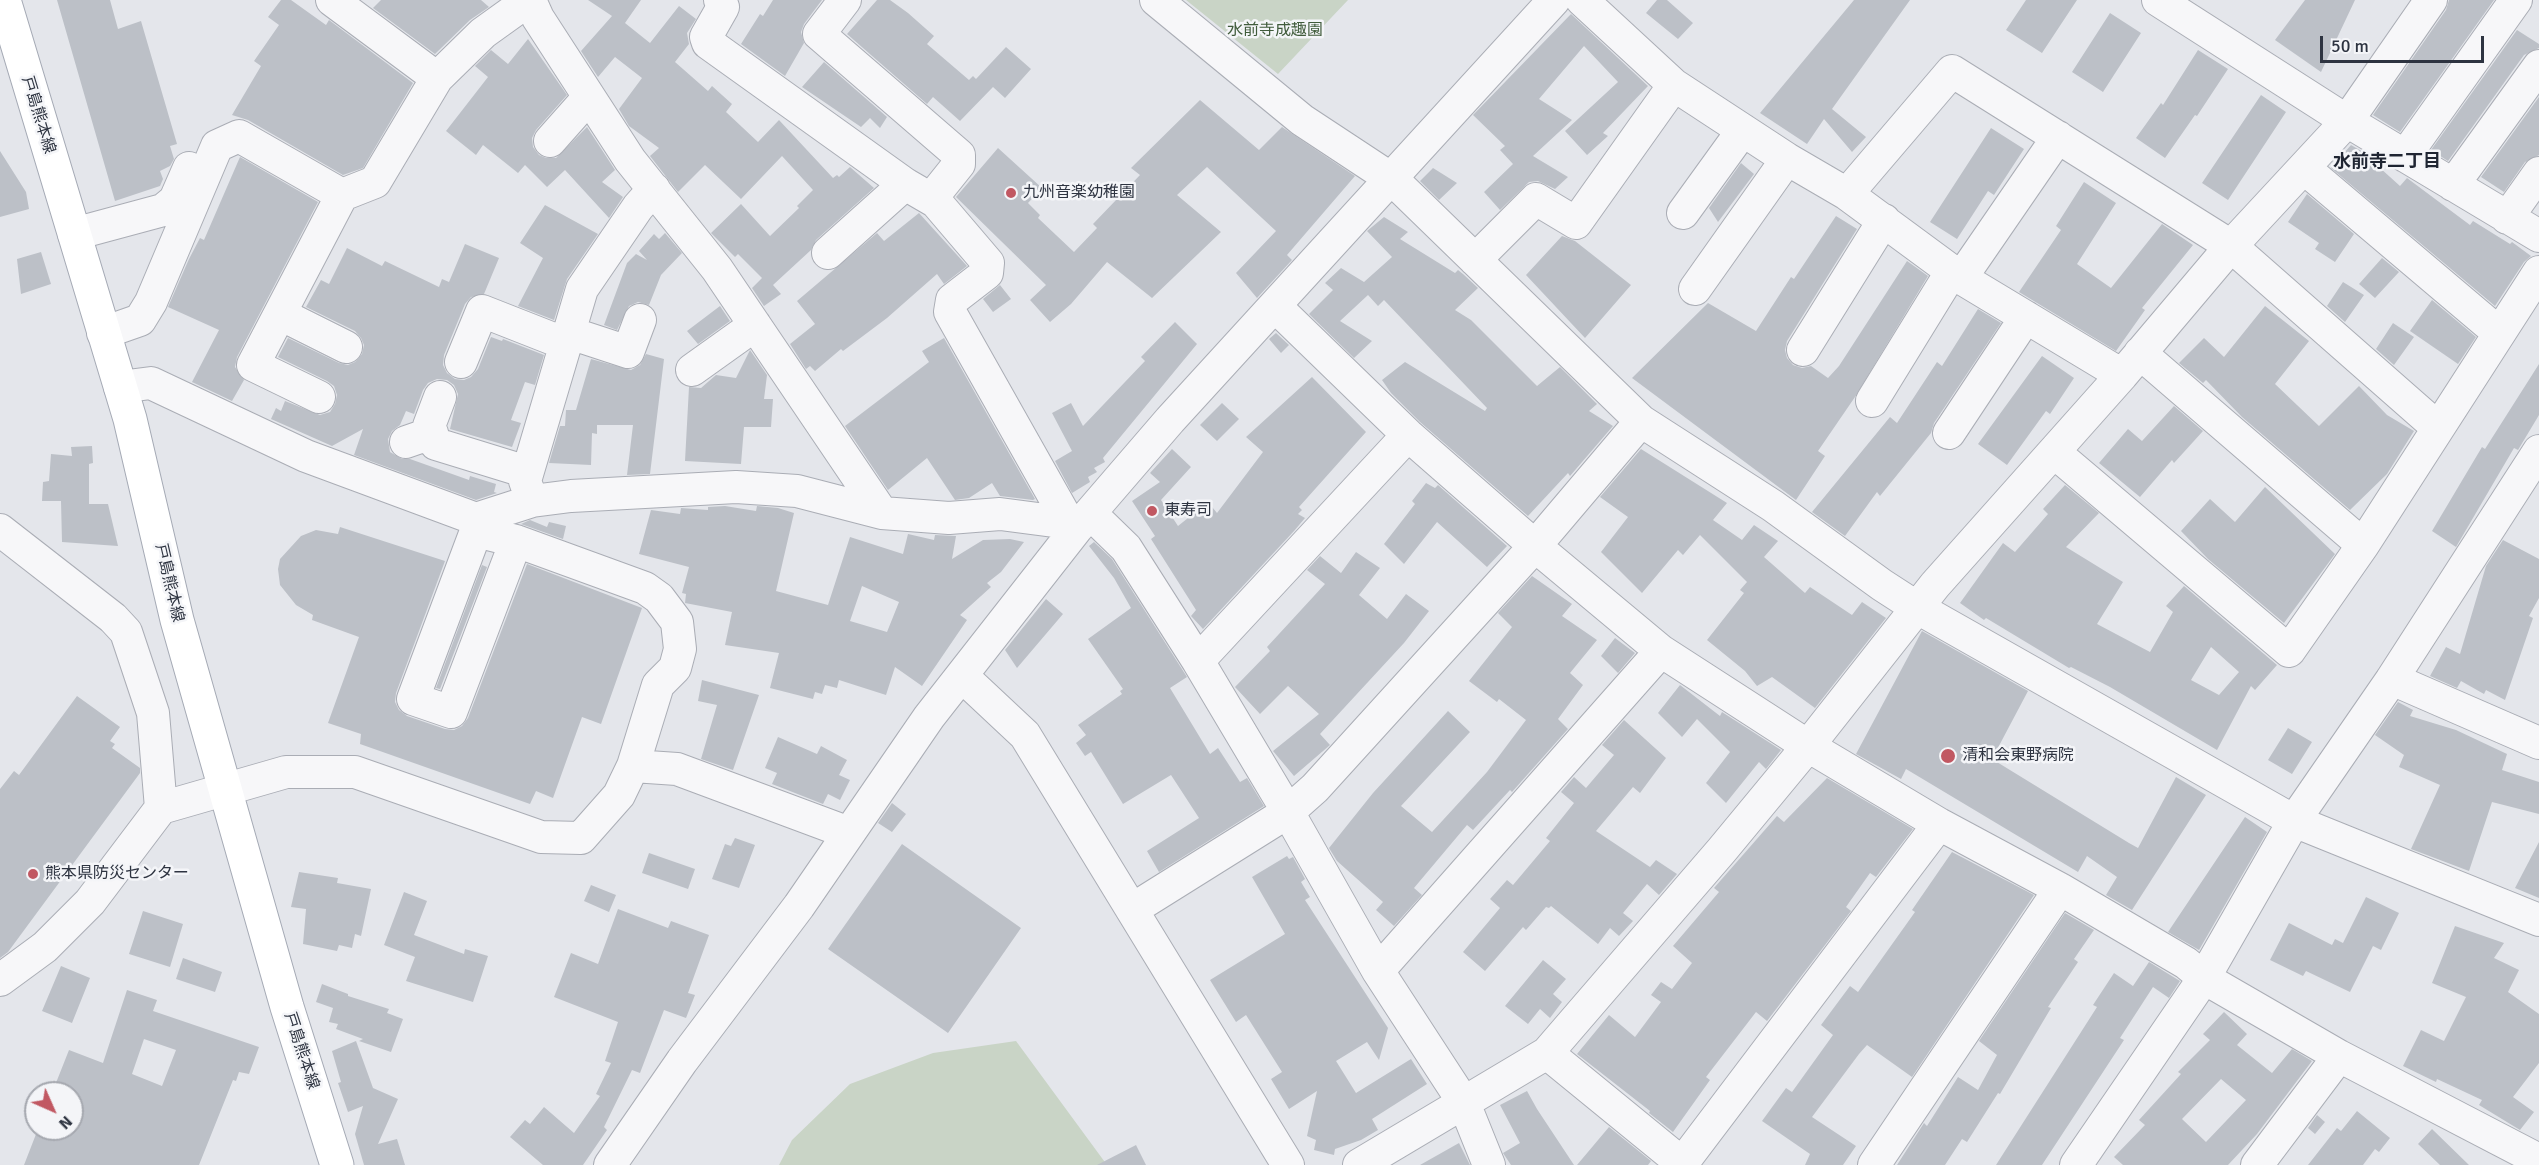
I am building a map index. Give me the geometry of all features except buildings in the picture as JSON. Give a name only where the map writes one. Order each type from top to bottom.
[{"type":"main road","name":"戸島熊本線","points":[[4,0],[130,419],[177,620],[287,1006],[337,1165]]},
{"type":"street","points":[[332,0],[437,78]]},
{"type":"street","points":[[720,0],[723,7],[706,37],[708,44],[918,191],[988,263],[987,273],[952,300],[950,312],[1079,522]]},
{"type":"street","points":[[828,254],[959,164],[959,154],[819,34],[845,0]]},
{"type":"street","points":[[1156,0],[1302,120],[1393,180],[1641,421],[1773,506],[1916,607],[2294,821],[2539,921]]},
{"type":"street","points":[[1582,0],[1674,85],[1787,159],[1847,194],[1956,275],[2026,317],[2131,364],[2363,544]]},
{"type":"street","points":[[2158,0],[2347,121],[2539,237]]},
{"type":"street","points":[[1359,1165],[1547,1053],[1808,746],[1916,607],[2131,364],[2231,246],[2347,121],[2431,0]]},
{"type":"street","points":[[2405,156],[2516,0]]},
{"type":"street","points":[[610,1165],[929,717],[1079,522],[1170,420],[1393,180],[1546,2]]},
{"type":"street","points":[[319,397],[253,365],[342,195],[375,182],[437,78],[483,33],[537,4],[589,97],[630,160],[717,269],[882,513]]},
{"type":"street","points":[[2453,185],[2539,66]]},
{"type":"street","points":[[1847,194],[1952,70],[2231,246],[2437,427]]},
{"type":"street","points":[[1475,260],[1536,199],[1576,223],[1674,85]]},
{"type":"street","points":[[550,141],[589,97]]},
{"type":"street","points":[[1683,213],[1743,130]]},
{"type":"street","points":[[103,333],[140,320],[151,302],[218,146],[238,136],[342,195]]},
{"type":"street","points":[[1872,401],[1956,275],[2058,137]]},
{"type":"street","points":[[74,234],[163,210],[175,200],[184,183],[198,141]]},
{"type":"street","points":[[1695,289],[1787,159]]},
{"type":"street","points":[[2304,168],[2499,333]]},
{"type":"street","points":[[2507,218],[2539,173]]},
{"type":"street","points":[[120,387],[151,383],[306,456],[476,519],[529,487],[582,289],[638,207],[654,189]]},
{"type":"street","points":[[1803,350],[1884,220]]},
{"type":"street","points":[[2054,452],[2289,651],[2363,544],[2539,272]]},
{"type":"street","points":[[1276,307],[1408,435],[1534,546],[1661,651],[1808,746],[1939,824],[2060,889],[2186,963],[2204,978],[2339,1056],[2537,1162]]},
{"type":"street","points":[[461,362],[482,311],[568,339],[628,352],[640,320]]},
{"type":"street","points":[[280,314],[346,347]]},
{"type":"street","points":[[1949,433],[2026,317]]},
{"type":"street","points":[[692,370],[755,325]]},
{"type":"street","points":[[440,397],[429,426],[419,438],[529,487],[571,496],[736,487],[797,491],[882,513],[948,518],[1000,514],[1079,522],[1126,548],[1198,661],[1288,812],[1378,971],[1464,1103],[1489,1165]]},
{"type":"street","points":[[1133,909],[1288,812],[1315,788],[1534,546],[1641,421]]},
{"type":"street","points":[[1198,661],[1408,435]]},
{"type":"street","points":[[2076,1165],[2204,978],[2294,821],[2392,679],[2539,451]]},
{"type":"street","points":[[0,530],[113,618],[126,632],[153,713],[161,808]]},
{"type":"street","points":[[0,980],[45,947],[90,902],[161,808],[286,772],[356,772],[541,837],[581,838],[620,795],[633,766],[658,685],[675,668],[680,649],[677,622],[659,598],[645,588],[516,541],[476,531],[413,699],[451,712],[516,541]]},
{"type":"street","points":[[1378,971],[1661,651]]},
{"type":"street","points":[[962,676],[1025,735],[1288,1165]]},
{"type":"street","points":[[2392,679],[2539,743]]},
{"type":"street","points":[[633,766],[677,769],[849,832]]},
{"type":"street","points":[[1547,1053],[1683,1165],[1939,824]]},
{"type":"street","points":[[1874,1165],[2060,889]]},
{"type":"street","points":[[2257,1165],[2339,1056]]},
{"type":"green space","name":"水前寺成趣園","points":[[1186,0],[1348,0],[1278,74]]},
{"type":"green space","points":[[1016,1041],[1107,1165],[779,1165],[792,1140],[850,1084],[933,1053]]},
{"type":"place","name":"九州音楽幼稚園","points":[[1011,193]]},
{"type":"place","name":"東寿司","points":[[1152,511]]},
{"type":"place","name":"清和会東野病院","points":[[1948,756]]},
{"type":"place","name":"熊本県防災センター","points":[[33,874]]},
{"type":"district","name":"水前寺二丁目","points":[[2387,162]]}]
